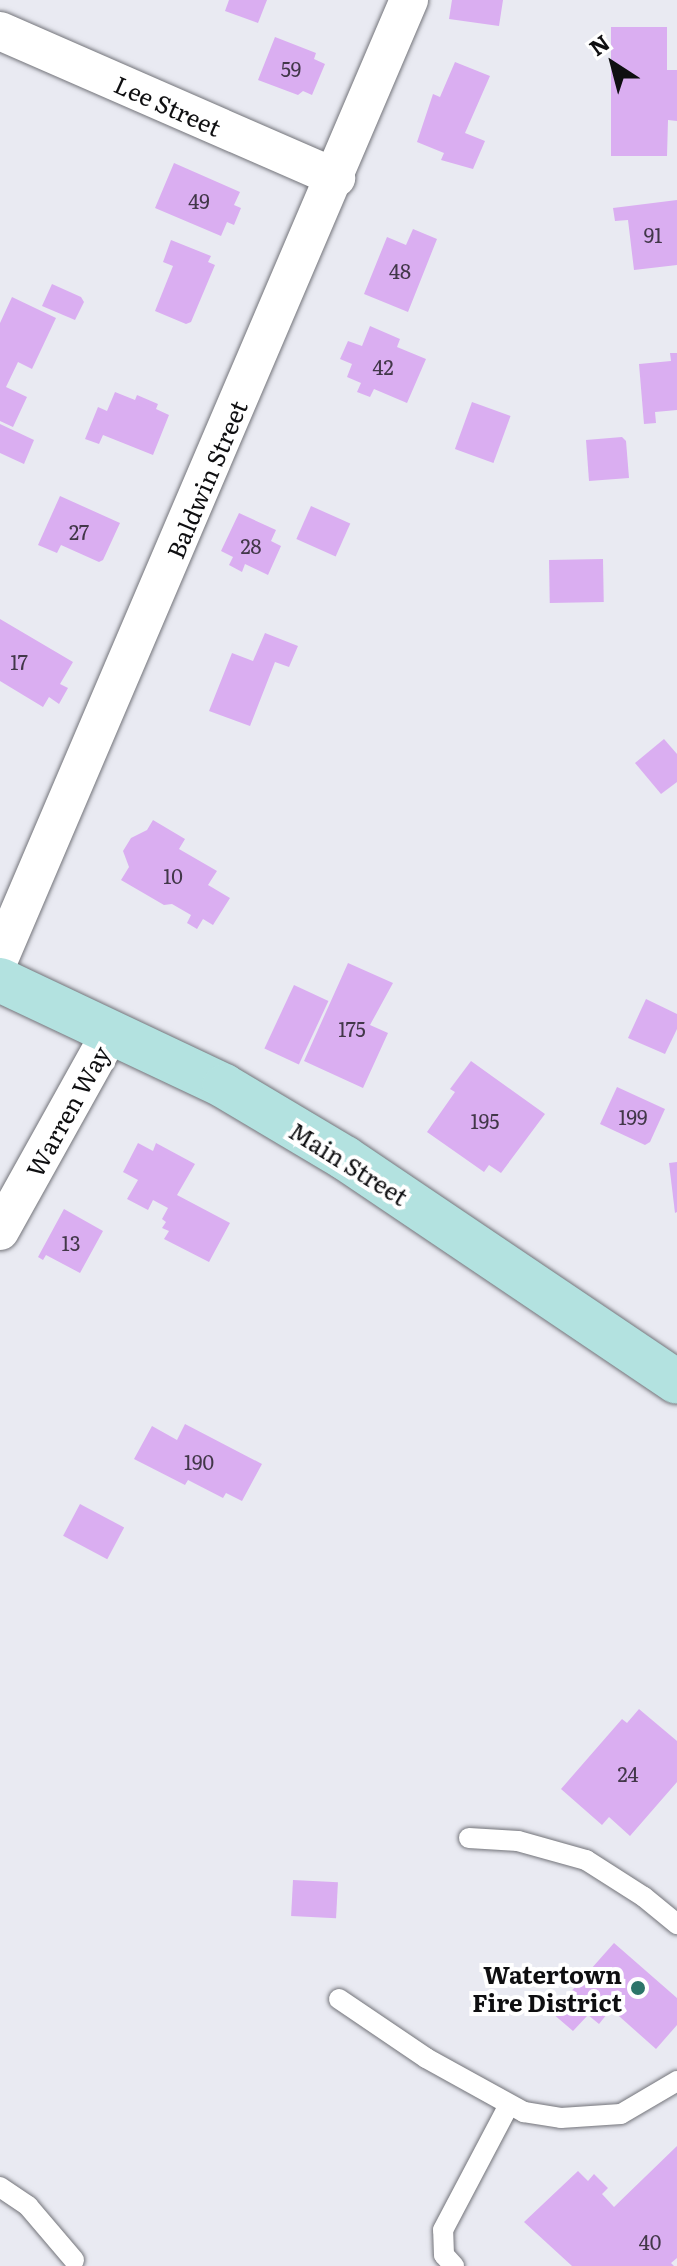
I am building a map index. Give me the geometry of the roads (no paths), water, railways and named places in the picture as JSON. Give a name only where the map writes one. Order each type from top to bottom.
[{"type":"main road","name":"Main Street","points":[[0,980],[224,1086],[345,1158],[677,1382]]},
{"type":"street","name":"Baldwin Street","points":[[0,957],[336,178],[409,0]]},
{"type":"street","name":"Lee Street","points":[[0,31],[336,178]]},
{"type":"street","name":"Warren Way","points":[[0,1231],[110,1033]]},
{"type":"lane","points":[[469,1838],[518,1841],[586,1860],[644,1897],[677,1924]]},
{"type":"lane","points":[[339,1999],[426,2058],[524,2112],[561,2118],[621,2114],[677,2081]]},
{"type":"lane","points":[[454,2266],[444,2255],[443,2230],[509,2105]]},
{"type":"lane","points":[[0,2187],[28,2206],[74,2264]]},
{"type":"place","name":"Watertown Fire District","points":[[638,1988]]}]
